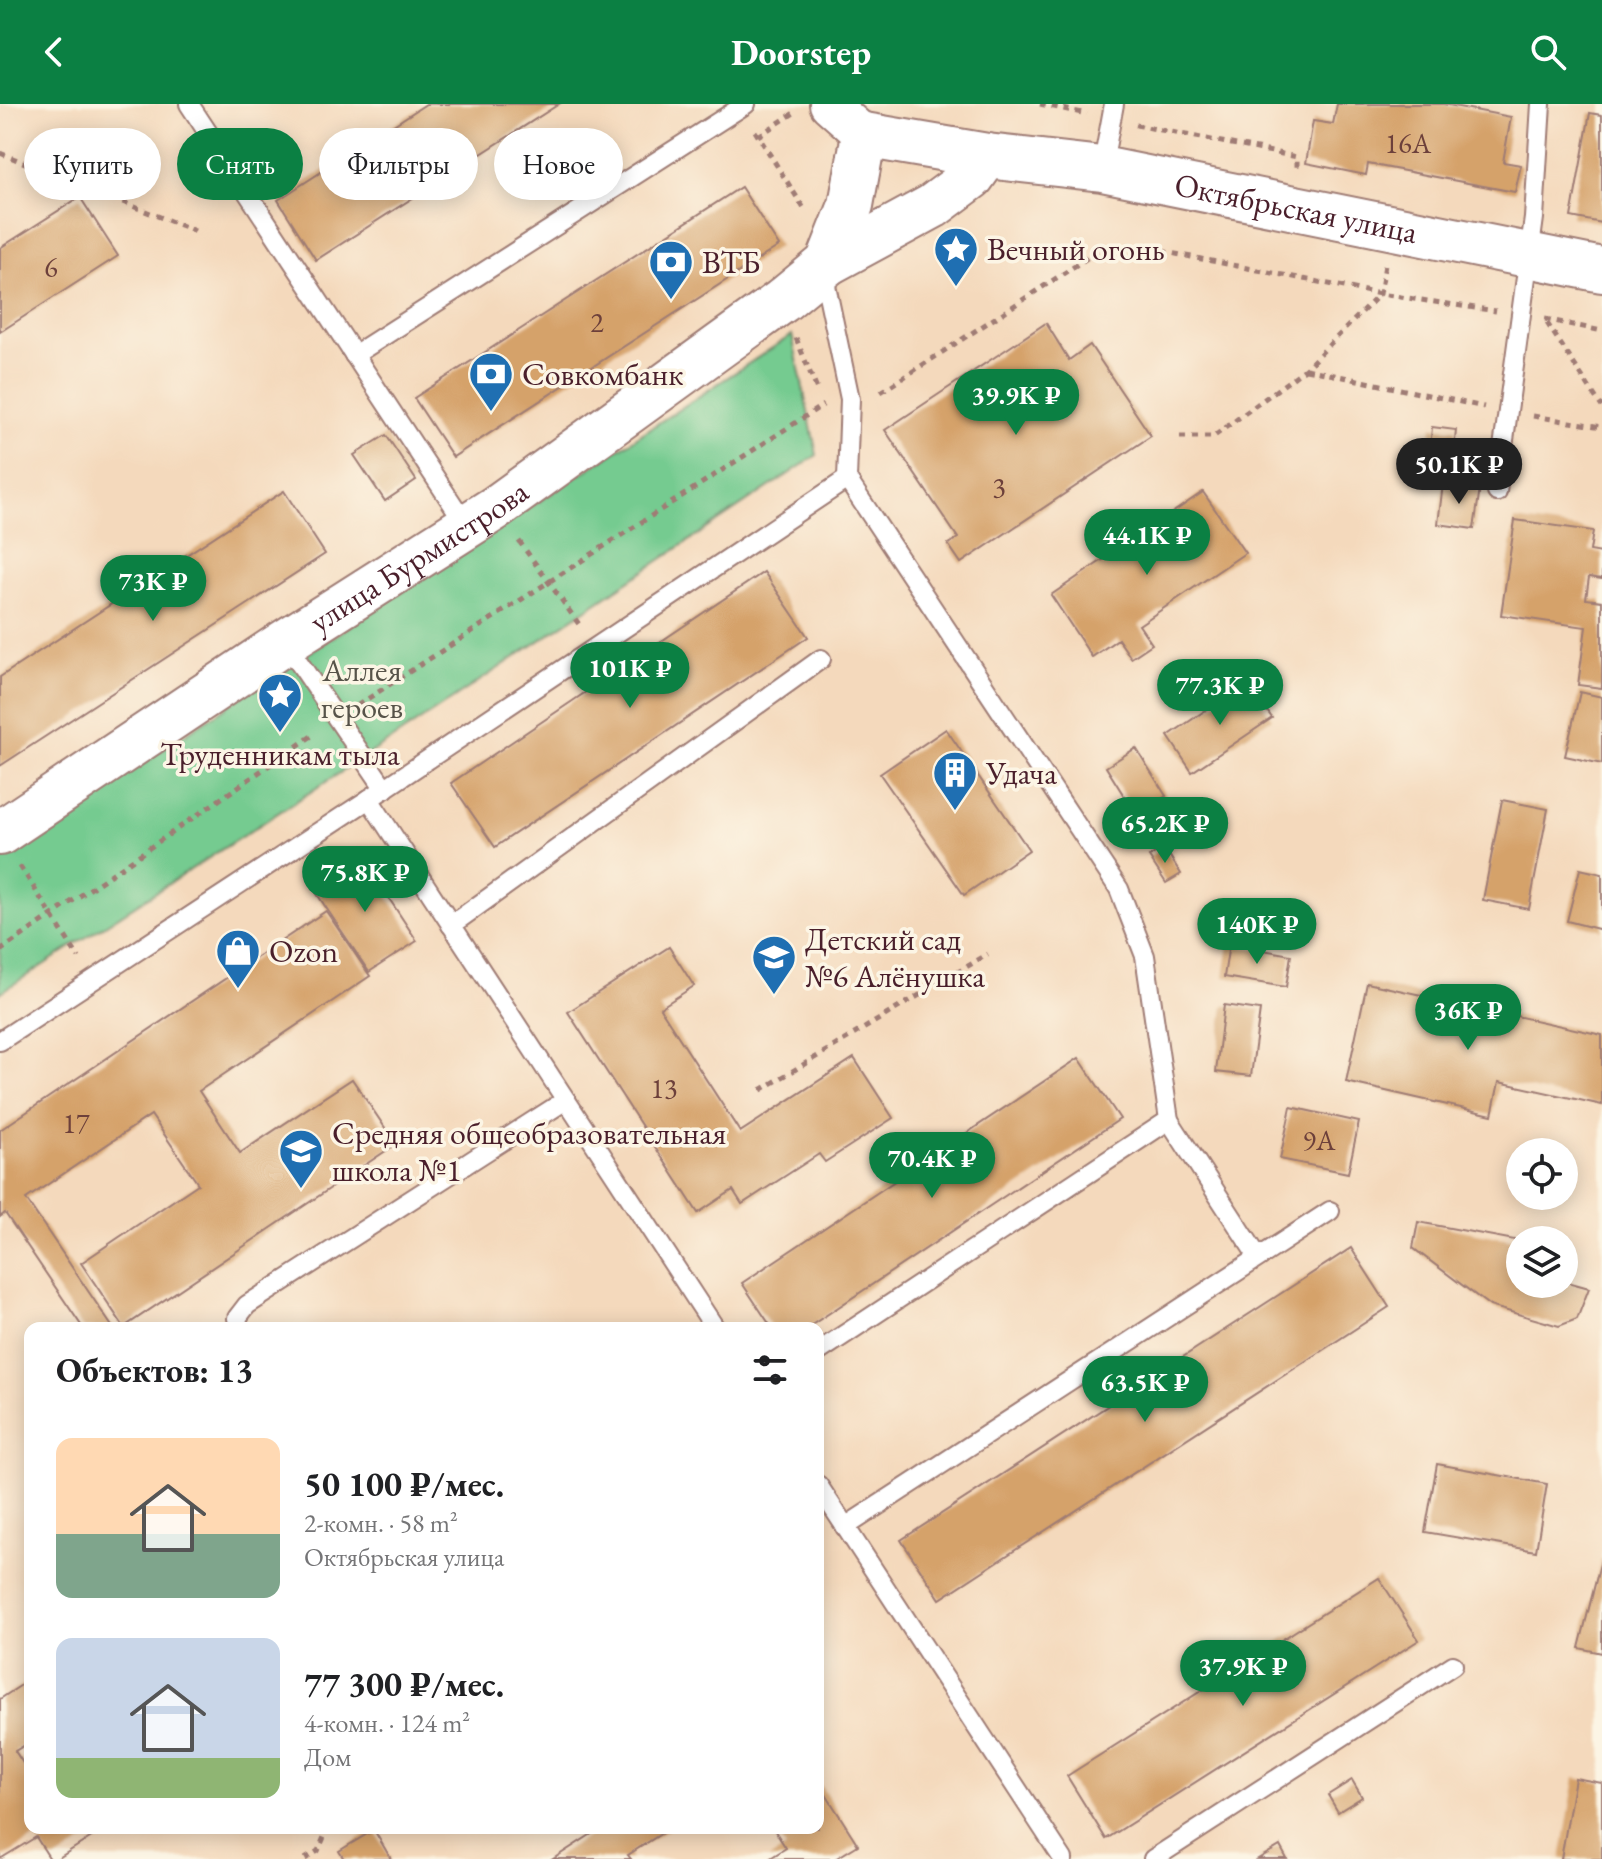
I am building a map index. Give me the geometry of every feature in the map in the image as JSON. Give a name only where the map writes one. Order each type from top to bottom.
[{"type":"street","points":[[812,108],[864,135],[851,205],[825,266]]},
{"type":"street","name":"Октябрьская улица","points":[[864,135],[987,156],[1102,169],[1602,270]]},
{"type":"street","name":"улица Бурмистрова","points":[[9,847],[285,642],[467,526],[782,301],[825,266],[933,206],[972,177],[987,156]]},
{"type":"lane","points":[[1497,492],[1529,254],[1541,104]]},
{"type":"lane","points":[[192,105],[467,526]]},
{"type":"lane","points":[[354,355],[743,106]]},
{"type":"lane","points":[[1102,169],[1112,112]]},
{"type":"lane","points":[[825,266],[850,399],[847,479],[1119,889],[1145,956],[1169,1120],[1258,1257]]},
{"type":"lane","points":[[0,1041],[377,794],[847,479]]},
{"type":"lane","points":[[285,642],[335,720],[451,925],[711,1322]]},
{"type":"lane","points":[[451,925],[821,659]]},
{"type":"lane","points":[[238,1322],[237,1318],[247,1305],[566,1100]]},
{"type":"lane","points":[[824,1348],[1169,1120]]},
{"type":"lane","points":[[845,1527],[1330,1211]]},
{"type":"lane","points":[[824,1494],[1063,1859]]},
{"type":"lane","points":[[1153,1859],[1453,1665]]},
{"type":"path","points":[[1040,104],[1112,112],[1297,157],[1297,170],[1312,173]]},
{"type":"path","points":[[743,106],[758,136],[812,221]]},
{"type":"path","points":[[758,136],[812,108]]},
{"type":"path","points":[[0,153],[200,233]]},
{"type":"path","points":[[1180,437],[1213,437],[1305,369],[1380,294],[1391,226]]},
{"type":"path","points":[[881,392],[1098,251],[1130,245],[1380,294],[1602,331]]},
{"type":"path","points":[[1544,319],[1602,407]]},
{"type":"path","points":[[0,951],[335,720],[823,405],[796,337]]},
{"type":"path","points":[[1305,369],[1507,411],[1602,427]]},
{"type":"path","points":[[517,538],[595,648]]},
{"type":"path","points":[[9,847],[93,980]]},
{"type":"path","points":[[761,1090],[988,954]]},
{"type":"path","points":[[305,1859],[318,1851],[325,1834]]},
{"type":"green space","name":"Аллея героев","points":[[792,335],[817,455],[400,734],[0,993],[0,856]]},
{"type":"building","points":[[426,104],[559,104],[522,128],[494,128],[494,146],[478,156],[478,128],[389,128]]},
{"type":"building","points":[[1337,104],[1443,104],[1511,117],[1503,162],[1521,165],[1515,192],[1368,164],[1366,175],[1306,163],[1313,121],[1333,124]]},
{"type":"building","points":[[1590,113],[1602,115],[1602,223],[1571,217]]},
{"type":"building","points":[[319,173],[319,200],[409,200],[316,260],[278,200],[303,200],[303,184]]},
{"type":"building","points":[[741,187],[779,246],[453,457],[414,398]]},
{"type":"building","points":[[75,200],[82,200],[118,256],[0,332],[0,248]]},
{"type":"building","points":[[1046,323],[1069,360],[1090,345],[1151,436],[961,563],[948,544],[958,538],[885,430]]},
{"type":"building","points":[[1432,427],[1456,430],[1453,463],[1429,460]]},
{"type":"building","points":[[386,435],[416,480],[385,501],[354,455]]},
{"type":"building","points":[[1443,484],[1480,488],[1474,529],[1438,524]]},
{"type":"building","points":[[284,491],[325,554],[0,766],[0,677]]},
{"type":"building","points":[[1203,492],[1245,553],[1139,625],[1152,644],[1131,658],[1118,639],[1092,657],[1051,595]]},
{"type":"building","points":[[1515,520],[1593,531],[1590,551],[1602,553],[1602,579],[1589,577],[1586,599],[1602,601],[1602,688],[1578,685],[1586,627],[1501,615]]},
{"type":"building","points":[[764,572],[808,637],[495,847],[451,783]]},
{"type":"building","points":[[1247,682],[1272,718],[1192,772],[1168,736]]},
{"type":"building","points":[[1580,692],[1602,697],[1602,764],[1565,756]]},
{"type":"building","name":"Удача","points":[[946,729],[1029,850],[964,895],[880,774]]},
{"type":"building","points":[[1136,748],[1166,796],[1136,815],[1106,767]]},
{"type":"building","points":[[1502,800],[1548,809],[1529,909],[1483,900]]},
{"type":"building","points":[[1164,847],[1181,874],[1166,883],[1149,857]]},
{"type":"building","points":[[361,856],[417,941],[369,972],[313,888]]},
{"type":"building","points":[[1580,869],[1602,874],[1602,930],[1567,921]]},
{"type":"building","points":[[326,911],[370,976],[199,1091],[240,1153],[352,1079],[396,1144],[131,1322],[121,1322],[81,1263],[198,1184],[151,1115],[26,1199],[109,1322],[79,1322],[5,1213],[0,1217],[0,1130]]},
{"type":"building","points":[[1229,944],[1291,955],[1286,987],[1224,977]]},
{"type":"building","points":[[669,947],[694,986],[660,1008],[740,1132],[854,1058],[893,1118],[825,1162],[819,1154],[742,1204],[733,1190],[698,1213],[568,1012]]},
{"type":"building","points":[[1367,983],[1602,1035],[1602,1105],[1499,1082],[1492,1115],[1346,1082]]},
{"type":"building","points":[[1224,1005],[1260,1010],[1251,1076],[1216,1072]]},
{"type":"building","points":[[1079,1058],[1120,1119],[816,1322],[768,1322],[742,1283]]},
{"type":"building","points":[[1291,1107],[1359,1122],[1348,1173],[1280,1159]]},
{"type":"building","points":[[1418,1222],[1506,1238],[1506,1298],[1578,1298],[1578,1285],[1589,1288],[1577,1319],[1559,1326],[1490,1306],[1413,1248]]},
{"type":"building","points":[[1351,1248],[1389,1307],[940,1599],[901,1540]]},
{"type":"building","points":[[1437,1464],[1547,1484],[1536,1551],[1425,1532]]},
{"type":"building","points":[[1602,1560],[1602,1653],[1579,1648]]},
{"type":"building","points":[[1379,1578],[1419,1640],[1106,1839],[1067,1776]]},
{"type":"building","points":[[24,1683],[24,1746],[15,1751],[24,1765],[24,1834],[96,1834],[57,1859],[50,1859],[36,1837],[0,1859],[0,1699]]},
{"type":"building","points":[[1575,1778],[1602,1783],[1602,1859],[1561,1859]]},
{"type":"building","points":[[1352,1780],[1362,1797],[1338,1812],[1328,1795]]},
{"type":"building","points":[[824,1791],[858,1845],[835,1859],[769,1859],[786,1848],[777,1834],[824,1834]]},
{"type":"building","points":[[367,1834],[376,1834],[391,1859],[344,1859],[339,1851]]},
{"type":"building","points":[[592,1834],[661,1834],[628,1855],[631,1859],[553,1859]]},
{"type":"building","points":[[1280,1846],[1287,1859],[1258,1859]]},
{"type":"place","name":"Вечный огонь","points":[[956,288]]},
{"type":"place","name":"ВТБ","points":[[671,301]]},
{"type":"place","name":"Совкомбанк","points":[[491,413]]},
{"type":"place","name":"Труденникам тыла","points":[[280,734]]},
{"type":"place","name":"Удача","points":[[955,812]]},
{"type":"place","name":"Ozon","points":[[238,990]]},
{"type":"place","name":"Детский сад №6 Алёнушка","points":[[774,996]]},
{"type":"place","name":"Средняя общеобразовательная школа №1","points":[[301,1190]]}]
